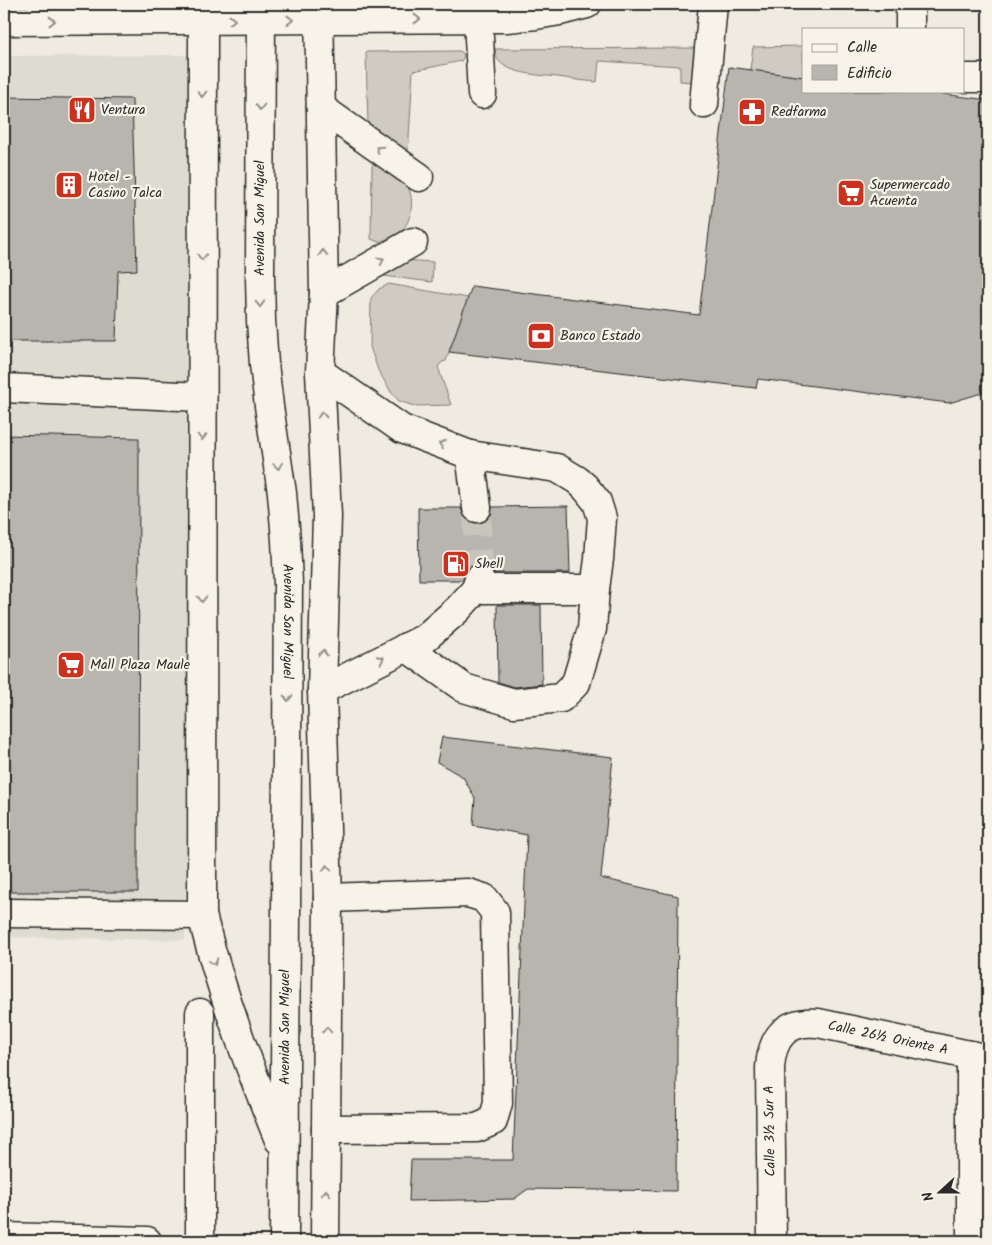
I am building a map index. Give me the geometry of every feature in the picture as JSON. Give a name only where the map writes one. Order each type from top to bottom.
[{"type":"main road","points":[[8,15],[203,20],[261,12],[319,12],[478,19],[536,15],[587,4]]},
{"type":"main road","points":[[704,104],[713,4]]},
{"type":"main road","points":[[910,4],[910,28]]},
{"type":"main road","name":"Avenida San Miguel","points":[[261,12],[261,321],[269,406],[282,493],[288,584],[284,1241]]},
{"type":"main road","points":[[319,12],[324,292],[320,372],[327,516],[322,690],[328,898],[325,1241]]},
{"type":"main road","points":[[478,19],[482,94]]},
{"type":"main road","points":[[203,20],[202,915],[210,951],[237,1033],[284,1154]]},
{"type":"main road","points":[[964,78],[988,78]]},
{"type":"main road","points":[[320,108],[418,177]]},
{"type":"main road","points":[[324,292],[413,242]]},
{"type":"main road","points":[[320,372],[402,429],[470,455],[557,468],[586,487],[597,502],[602,518],[599,559],[594,589],[592,629],[576,683],[561,698],[514,703],[464,688],[406,647]]},
{"type":"main road","points":[[4,388],[202,397]]},
{"type":"main road","points":[[470,455],[477,508]]},
{"type":"main road","points":[[322,690],[425,638],[458,609],[477,584],[594,589]]},
{"type":"main road","points":[[326,1129],[477,1128],[493,1121],[498,1103],[495,912],[484,898],[468,893],[328,898]]},
{"type":"main road","points":[[4,914],[202,915]]},
{"type":"main road","points":[[200,1013],[200,1241]]},
{"type":"main road","name":"Calle 26½ Oriente A","points":[[789,1028],[808,1022],[818,1023],[980,1057]]},
{"type":"main road","name":"Calle 3½ Sur A","points":[[772,1241],[770,1055],[780,1035],[789,1028]]},
{"type":"main road","points":[[971,1241],[980,1057]]},
{"type":"main road","points":[[4,1237],[147,1241]]},
{"type":"shaded area","points":[[802,46],[802,77],[750,70],[753,47]]},
{"type":"shaded area","points":[[699,48],[692,82],[680,81],[680,66],[599,61],[597,82],[530,74],[519,72],[501,64],[496,57],[495,49]]},
{"type":"shaded area","points":[[460,51],[464,54],[461,61],[413,71],[408,154],[368,124],[366,52]]},
{"type":"shaded area","name":"Mall Plaza Maule","points":[[195,55],[185,940],[4,937],[4,56]]},
{"type":"shaded area","points":[[374,163],[404,182],[408,187],[411,200],[408,222],[400,232],[379,242],[371,239],[372,166]]},
{"type":"shaded area","points":[[402,260],[433,262],[432,282],[383,276],[372,281],[370,278]]},
{"type":"shaded area","points":[[389,284],[468,298],[446,361],[442,362],[438,367],[451,405],[414,406],[399,401],[391,392],[378,370],[370,347],[371,298],[379,289]]},
{"type":"building","name":"Supermercado Acuenta","points":[[729,67],[802,77],[802,92],[928,92],[988,100],[988,391],[949,403],[758,379],[756,388],[449,352],[472,286],[699,315]]},
{"type":"building","name":"Hotel - Casino Talca","points":[[4,97],[132,99],[137,270],[118,271],[116,341],[4,341]]},
{"type":"building","name":"Mall Plaza Maule","points":[[4,435],[139,438],[138,892],[4,892]]},
{"type":"building","points":[[568,506],[570,573],[493,573],[484,564],[476,564],[468,568],[462,580],[419,580],[418,508],[461,508],[465,518],[478,524],[487,520],[491,515],[492,507]]},
{"type":"building","points":[[497,605],[541,605],[542,684],[515,687],[498,682]]},
{"type":"building","points":[[442,737],[613,757],[601,878],[678,896],[676,1191],[528,1189],[514,1199],[409,1201],[411,1160],[513,1160],[527,835],[473,825],[475,798],[463,777],[437,762]]},
{"type":"tunnel","points":[[477,508],[479,579]]},
{"type":"place","name":"Ventura","points":[[82,110]]},
{"type":"place","name":"Redfarma","points":[[752,112]]},
{"type":"place","name":"Hotel - Casino Talca","points":[[69,185]]},
{"type":"place","name":"Supermercado Acuenta","points":[[851,193]]},
{"type":"place","name":"Banco Estado","points":[[541,336]]},
{"type":"place","name":"Shell","points":[[456,564]]},
{"type":"place","name":"Mall Plaza Maule","points":[[71,665]]}]
